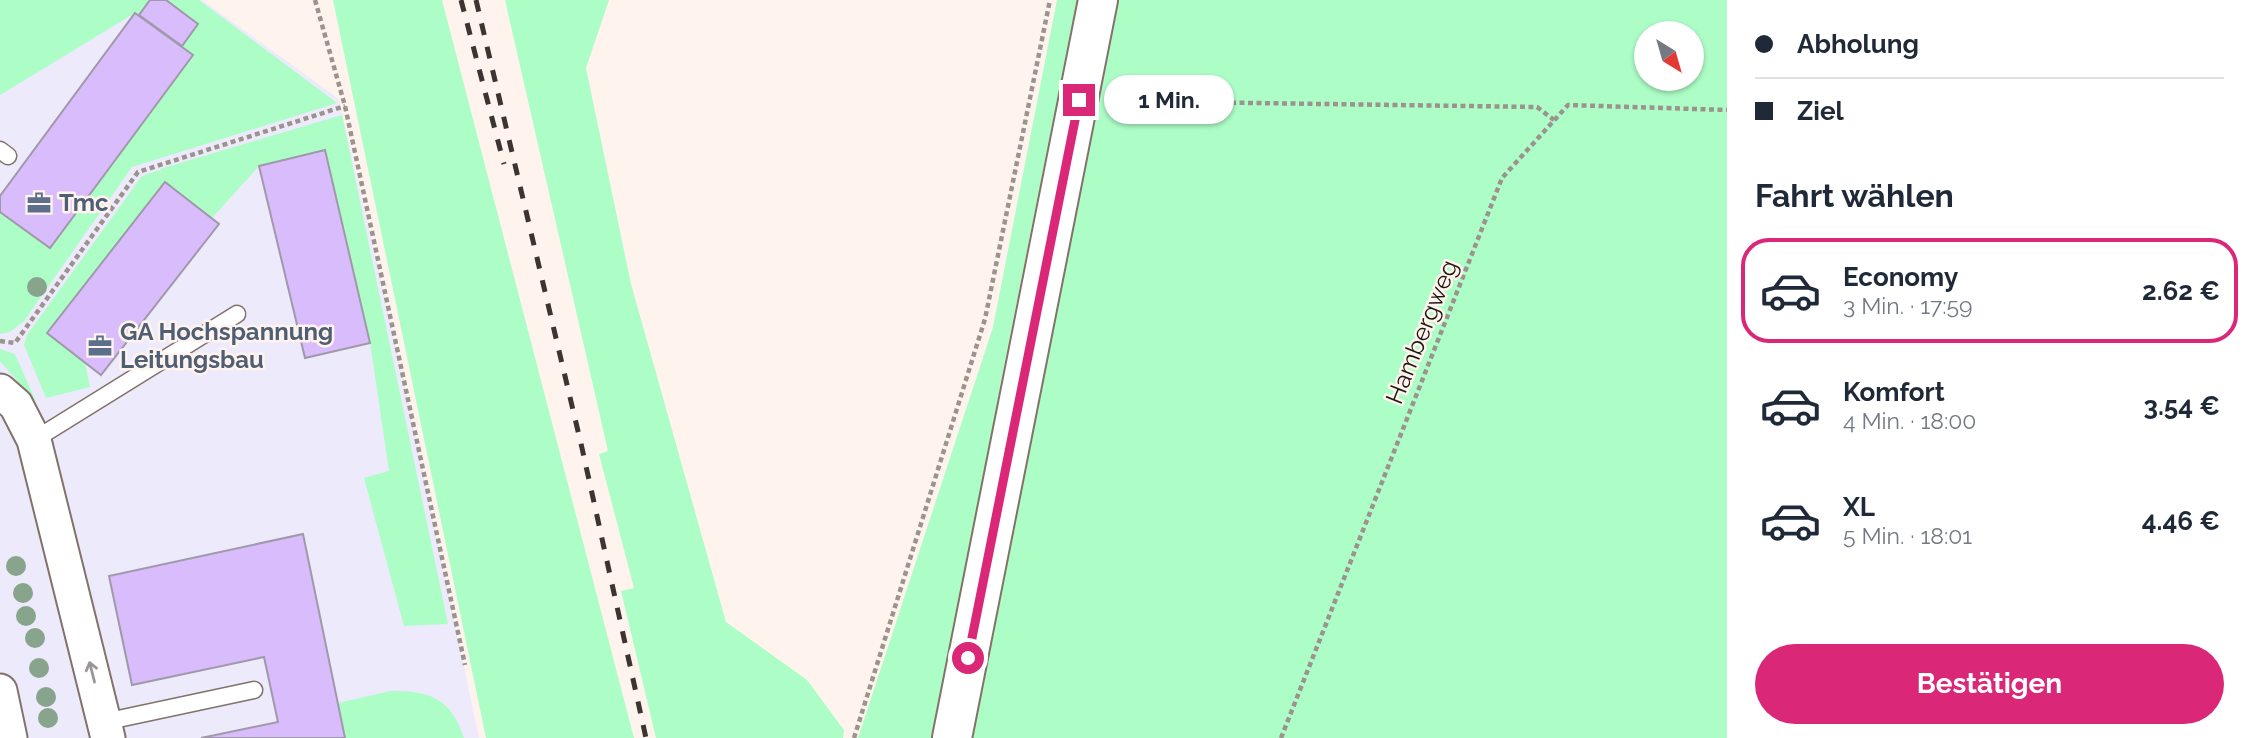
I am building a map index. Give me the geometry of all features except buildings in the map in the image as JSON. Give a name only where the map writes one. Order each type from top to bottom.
[{"type":"main road","points":[[952,738],[1098,0]]},
{"type":"street","points":[[0,391],[16,405],[34,440],[106,730]]},
{"type":"lane","points":[[34,440],[237,314]]},
{"type":"lane","points":[[106,730],[254,690]]},
{"type":"path","points":[[315,0],[345,106],[465,666]]},
{"type":"path","points":[[854,738],[985,319],[1050,0]]},
{"type":"path","points":[[1125,101],[1537,107],[1554,120]]},
{"type":"path","name":"Hambergweg","points":[[1281,738],[1503,177],[1567,105],[1727,110]]},
{"type":"path","points":[[0,341],[15,343],[138,172],[345,106]]},
{"type":"shaded area","points":[[0,0],[202,0],[339,99],[399,358],[479,738],[0,738]]},
{"type":"green space","points":[[0,0],[149,0],[139,15],[135,13],[0,95]]},
{"type":"green space","points":[[166,0],[199,0],[337,103],[132,167],[24,321],[10,332],[0,334],[0,212],[51,248],[193,55],[182,46],[198,23]]},
{"type":"green space","points":[[333,0],[442,0],[634,738],[486,738]]},
{"type":"green space","points":[[505,0],[609,0],[586,68],[631,284],[726,622],[807,680],[844,730],[843,738],[656,738],[621,591],[634,588],[599,454],[608,451]]},
{"type":"green space","points":[[1057,0],[1077,0],[1001,381],[937,738],[858,738],[993,327]]},
{"type":"green space","points":[[1118,0],[1727,0],[1727,738],[969,738],[1049,320]]},
{"type":"green space","points":[[342,115],[448,624],[404,626],[364,478],[389,471],[370,342],[325,150],[259,166],[212,218],[164,182],[47,333],[85,363],[90,387],[46,398],[24,345],[27,335],[142,176],[159,170],[162,175],[160,169]]},
{"type":"green space","points":[[0,349],[15,354],[36,402],[0,361]]},
{"type":"green space","points":[[391,691],[417,692],[437,700],[453,714],[464,738],[345,738],[338,703]]},
{"type":"railway","points":[[461,0],[504,164]]},
{"type":"railway","points":[[476,0],[582,448],[646,738]]},
{"type":"place","name":"Tmc","points":[[39,203]]},
{"type":"place","name":"GA Hochspannung Leitungsbau","points":[[100,346]]},
{"type":"route","points":[[968,658],[1079,100]]}]
